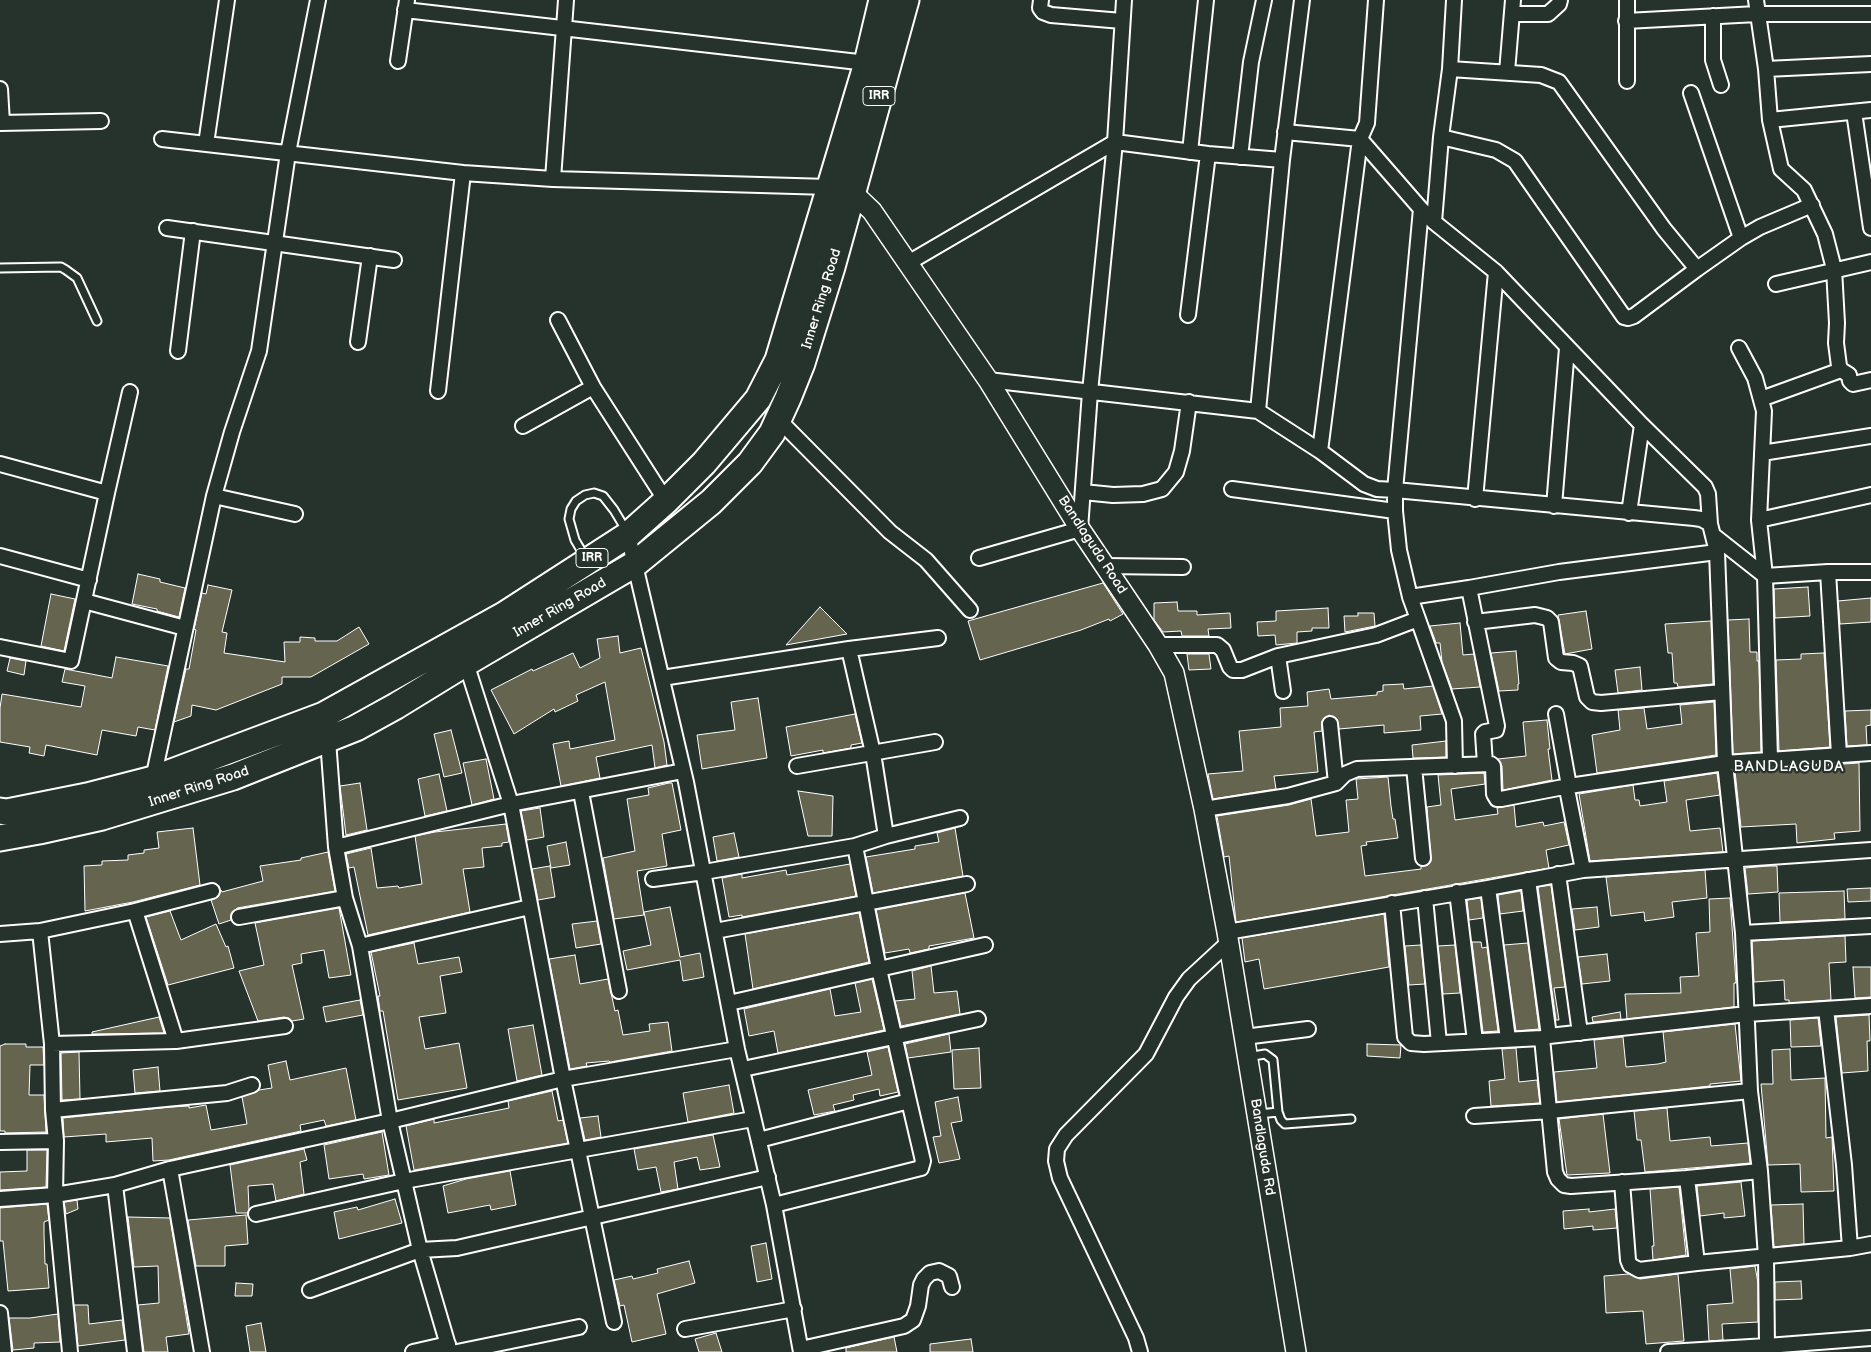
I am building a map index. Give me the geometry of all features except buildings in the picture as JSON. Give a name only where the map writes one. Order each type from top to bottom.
[{"type":"highway","name":"Inner Ring Road","points":[[0,811],[89,808],[233,778],[356,728],[635,564],[718,496],[750,463],[772,433],[802,363],[832,267],[841,189],[882,0]]},
{"type":"highway","name":"Inner Ring Road","points":[[0,838],[39,832],[153,778],[324,715],[460,640],[588,561],[628,535],[666,500],[704,463],[758,399],[778,360],[841,189],[906,0]]},
{"type":"street","points":[[206,144],[228,0]]},
{"type":"street","points":[[153,778],[214,496],[232,432],[259,351],[288,153],[318,0]]},
{"type":"street","points":[[553,179],[566,0]]},
{"type":"street","points":[[1040,0],[1040,8],[1043,12],[1051,15],[1122,21]]},
{"type":"street","points":[[979,558],[1080,529],[1090,392],[1115,142],[1124,0]]},
{"type":"street","points":[[1190,152],[1206,0]]},
{"type":"street","points":[[1240,157],[1252,62],[1264,0]]},
{"type":"street","points":[[1258,412],[1282,160],[1302,0]]},
{"type":"street","points":[[1320,451],[1360,139],[1367,123],[1376,0]]},
{"type":"street","points":[[1434,222],[1441,137],[1450,68],[1454,0]]},
{"type":"street","points":[[1507,72],[1513,7],[1548,14],[1560,4],[1560,0]]},
{"type":"street","points":[[1627,81],[1626,21],[1628,0]]},
{"type":"street","points":[[398,61],[406,5],[564,27],[868,63]]},
{"type":"street","points":[[1626,21],[1713,16],[1757,7],[1849,7],[1871,14]]},
{"type":"street","points":[[1757,7],[1766,68],[1770,120],[1781,169],[1804,190],[1812,205],[1825,234],[1834,270],[1837,358],[1841,370],[1849,374],[1850,381],[1853,384],[1871,380]]},
{"type":"street","points":[[1713,16],[1713,60],[1720,84]]},
{"type":"street","points":[[1766,68],[1871,64]]},
{"type":"street","points":[[1450,68],[1541,75],[1559,82],[1664,229],[1697,269]]},
{"type":"street","points":[[0,90],[1,123],[101,121]]},
{"type":"street","points":[[1691,93],[1742,238]]},
{"type":"street","points":[[1770,120],[1871,110]]},
{"type":"street","points":[[1854,112],[1871,228]]},
{"type":"street","points":[[1286,132],[1360,139],[1421,209],[1434,222],[1496,272],[1567,348],[1705,487],[1709,500],[1716,552],[1725,762],[1743,933],[1750,1091],[1760,1171],[1766,1257],[1768,1349]]},
{"type":"street","points":[[1441,137],[1496,150],[1515,161],[1624,317],[1628,318],[1634,316],[1697,269],[1760,226],[1812,205]]},
{"type":"street","points":[[162,139],[462,173],[553,179],[841,189]]},
{"type":"street","points":[[908,264],[1115,142],[1208,154],[1282,160]]},
{"type":"street","points":[[1188,315],[1208,154]]},
{"type":"street","points":[[438,390],[462,173]]},
{"type":"street","name":"Bandlaguda Road","points":[[841,189],[872,210],[988,380],[1080,529],[1158,645],[1174,673],[1204,809],[1227,937]]},
{"type":"street","points":[[1421,209],[1395,490],[1395,511],[1400,550],[1410,597],[1454,721],[1455,766]]},
{"type":"street","points":[[167,228],[394,260]]},
{"type":"street","points":[[178,352],[192,231]]},
{"type":"street","points":[[358,342],[370,256]]},
{"type":"street","points":[[1776,284],[1871,262]]},
{"type":"street","points":[[1475,499],[1496,272]]},
{"type":"street","points":[[558,320],[593,387],[666,500]]},
{"type":"street","points":[[1554,506],[1567,348]]},
{"type":"street","points":[[1739,348],[1755,378],[1764,411],[1759,520],[1765,576],[1770,759]]},
{"type":"street","points":[[1761,399],[1841,370]]},
{"type":"street","points":[[988,380],[1188,402],[1258,412],[1320,451],[1370,488],[1701,519],[1765,576],[1828,572],[1871,572]]},
{"type":"street","points":[[523,426],[593,387]]},
{"type":"street","points":[[0,647],[72,661],[130,392]]},
{"type":"street","points":[[1083,492],[1112,495],[1143,494],[1162,489],[1176,472],[1182,450],[1188,402]]},
{"type":"street","points":[[778,419],[890,532],[926,560],[970,610]]},
{"type":"street","points":[[1629,513],[1642,425]]},
{"type":"street","points":[[1762,453],[1871,436]]},
{"type":"street","points":[[0,464],[107,493]]},
{"type":"street","points":[[1232,489],[1395,511]]},
{"type":"street","points":[[1759,520],[1871,495]]},
{"type":"street","points":[[214,496],[296,514]]},
{"type":"street","points":[[628,535],[683,771],[737,1049],[774,1205],[801,1351],[904,1326],[913,1320],[918,1306],[920,1286],[930,1273],[939,1270],[949,1276],[952,1287]]},
{"type":"street","points":[[1410,597],[1560,572],[1716,552]]},
{"type":"street","points":[[0,556],[89,580]]},
{"type":"street","points":[[1105,566],[1183,567]]},
{"type":"street","points":[[1828,572],[1839,755]]},
{"type":"street","points":[[1469,588],[1497,726],[1496,730],[1485,732],[1484,734],[1485,764]]},
{"type":"street","points":[[84,601],[186,628]]},
{"type":"street","points":[[1476,622],[1535,614],[1547,618],[1551,622],[1556,658],[1561,662],[1580,666],[1587,697],[1592,702],[1600,703],[1722,692]]},
{"type":"street","points":[[1158,645],[1218,645],[1223,650],[1230,668],[1237,671],[1278,656],[1376,635],[1418,619]]},
{"type":"street","points":[[662,678],[849,649],[938,638]]},
{"type":"street","points":[[849,649],[873,753],[886,836]]},
{"type":"street","points":[[1278,656],[1283,690]]},
{"type":"street","points":[[466,663],[511,804],[563,1079],[614,1322]]},
{"type":"street","points":[[1556,714],[1569,786],[1567,789],[1583,870]]},
{"type":"street","points":[[1330,724],[1336,783]]},
{"type":"street","points":[[328,740],[336,847],[345,898],[360,946],[390,1121],[420,1250],[452,1349]]},
{"type":"street","points":[[797,766],[935,742]]},
{"type":"street","points":[[1204,809],[1288,796],[1336,783],[1345,774],[1357,769],[1491,764],[1493,766],[1494,794],[1497,799],[1501,800],[1569,786],[1725,762],[1871,753]]},
{"type":"street","points":[[1414,767],[1423,858]]},
{"type":"street","points":[[336,847],[511,804],[683,771]]},
{"type":"street","points":[[581,792],[619,991]]},
{"type":"street","points":[[652,879],[855,846],[886,836],[960,818]]},
{"type":"street","points":[[774,1205],[921,1168],[923,1160],[878,969],[855,846]]},
{"type":"street","points":[[1140,1352],[1136,1338],[1060,1178],[1056,1161],[1057,1149],[1066,1135],[1146,1054],[1176,996],[1227,937],[1392,903],[1488,888],[1583,870],[1871,850]]},
{"type":"street","points":[[1558,874],[1580,1033]]},
{"type":"street","points":[[1528,880],[1545,1037],[1555,1172],[1558,1179],[1564,1185],[1571,1186],[1760,1171]]},
{"type":"street","points":[[715,931],[967,884]]},
{"type":"street","points":[[1488,888],[1508,1040]]},
{"type":"street","points":[[0,934],[40,931],[135,911],[212,891]]},
{"type":"street","points":[[1457,892],[1475,1041]]},
{"type":"street","points":[[239,917],[345,898]]},
{"type":"street","points":[[1425,898],[1439,1043]]},
{"type":"street","points":[[1392,903],[1405,1037],[1411,1043],[1508,1040],[1747,1014],[1871,1006]]},
{"type":"street","points":[[360,946],[530,907]]},
{"type":"street","points":[[135,911],[176,1041]]},
{"type":"street","points":[[1743,933],[1871,926]]},
{"type":"street","points":[[40,931],[52,1044],[53,1110],[56,1141],[55,1195],[70,1352]]},
{"type":"street","name":"Bandlaguda Rd","points":[[1227,937],[1296,1352]]},
{"type":"street","points":[[729,1003],[985,945]]},
{"type":"street","points":[[1826,1009],[1844,1165],[1850,1248]]},
{"type":"street","points":[[743,1069],[978,1019]]},
{"type":"street","points":[[52,1044],[176,1041],[285,1026]]},
{"type":"street","points":[[1244,1037],[1308,1029]]},
{"type":"street","points":[[0,1199],[55,1195],[115,1185],[170,1169],[390,1121],[563,1079],[737,1049]]},
{"type":"street","points":[[53,1110],[227,1093],[252,1085]]},
{"type":"street","points":[[1474,1116],[1550,1111],[1750,1091]]},
{"type":"street","points":[[759,1140],[909,1101]]},
{"type":"street","points":[[256,1214],[404,1182],[753,1119]]},
{"type":"street","points":[[0,1142],[56,1141]]},
{"type":"street","points":[[170,1169],[202,1352]]},
{"type":"street","points":[[310,1290],[420,1250],[457,1248],[768,1177]]},
{"type":"street","points":[[1687,1178],[1697,1263]]},
{"type":"street","points":[[1622,1182],[1628,1260],[1630,1265],[1638,1270],[1850,1248],[1871,1244]]},
{"type":"street","points":[[115,1185],[135,1352]]},
{"type":"street","points":[[685,1329],[794,1309]]},
{"type":"street","points":[[0,1313],[4,1352]]},
{"type":"street","points":[[413,1352],[452,1349],[579,1327]]},
{"type":"street","points":[[1668,1352],[1768,1349],[1871,1338]]},
{"type":"lane","points":[[0,268],[61,267],[77,278],[97,321]]},
{"type":"lane","points":[[588,561],[574,540],[569,519],[571,509],[576,501],[585,495],[594,493],[603,496],[614,510],[628,535]]},
{"type":"lane","points":[[1247,1057],[1265,1054],[1273,1060],[1278,1112],[1285,1124],[1351,1119]]},
{"type":"lane","points":[[1256,1115],[1278,1112]]},
{"type":"district","name":"BANDLAGUDA","points":[[1789,767]]}]
